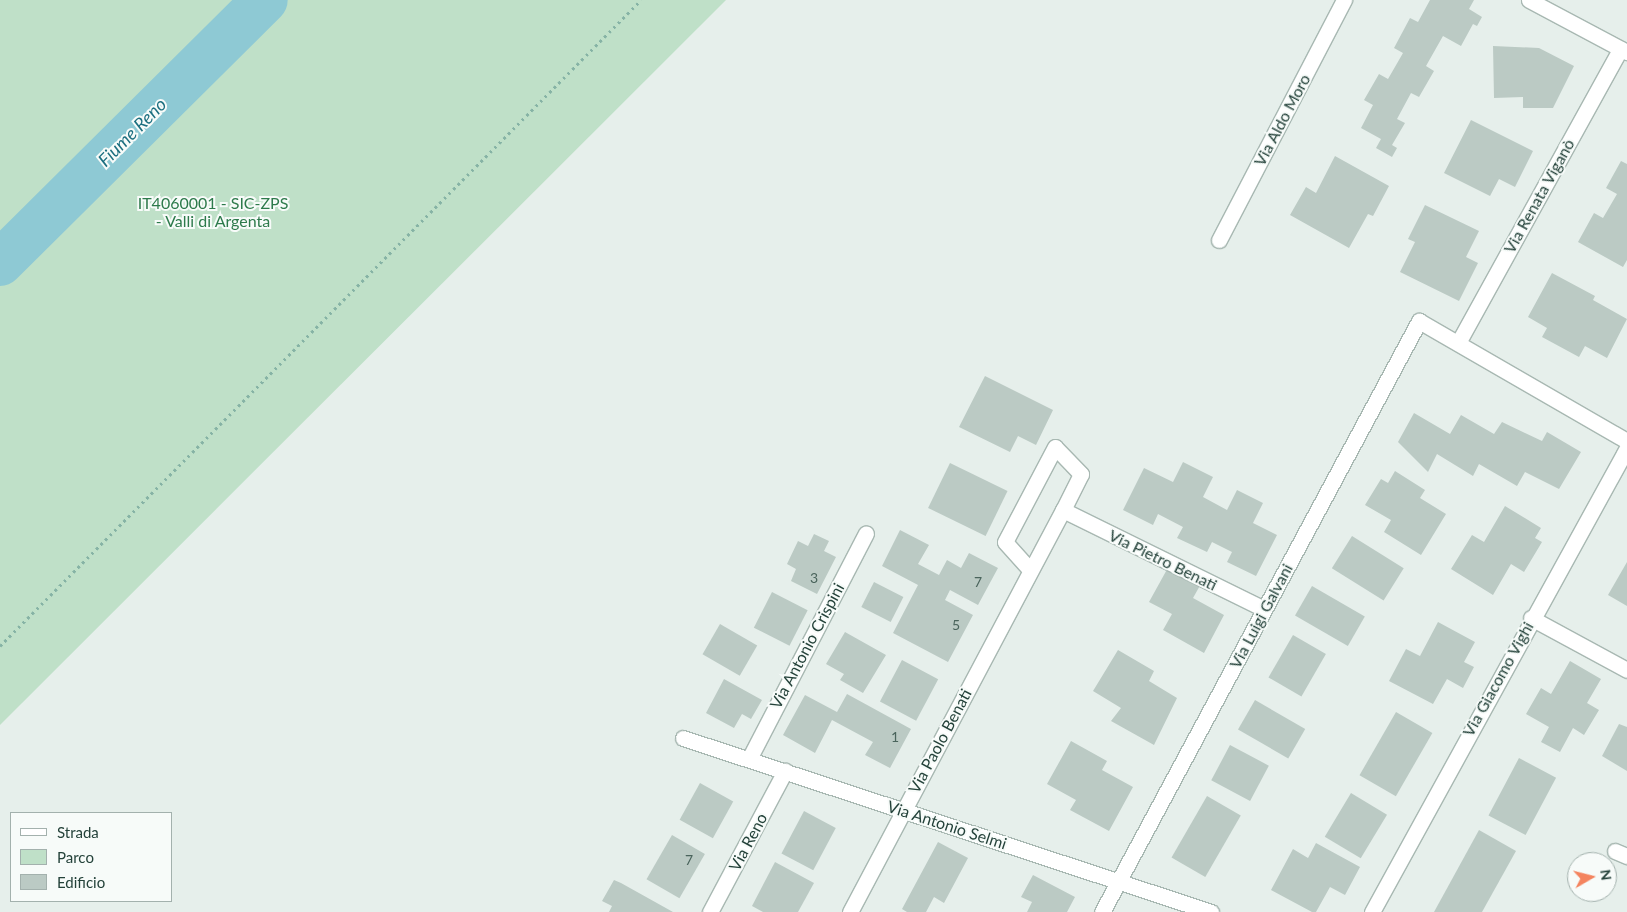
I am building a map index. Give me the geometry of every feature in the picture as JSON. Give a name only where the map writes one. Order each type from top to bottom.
[{"type":"street","name":"Via Aldo Moro","points":[[1219,240],[1344,0]]},
{"type":"street","points":[[1529,0],[1624,51]]},
{"type":"street","name":"Via Renata Viganò","points":[[1458,343],[1624,51]]},
{"type":"street","name":"Via Luigi Galvani","points":[[1102,912],[1419,321],[1458,343]]},
{"type":"street","points":[[1458,343],[1627,441]]},
{"type":"street","name":"Via Paolo Benati","points":[[850,912],[1081,474],[1055,447],[1005,542],[1030,570]]},
{"type":"street","name":"Via Giacomo Vighi","points":[[1372,912],[1531,618],[1627,448]]},
{"type":"street","name":"Via Pietro Benati","points":[[1062,510],[1264,609]]},
{"type":"street","name":"Via Antonio Crispini","points":[[749,759],[866,533]]},
{"type":"street","points":[[1531,618],[1627,670]]},
{"type":"street","name":"Via Antonio Selmi","points":[[683,738],[1211,912]]},
{"type":"street","name":"Via Reno","points":[[710,912],[785,772]]},
{"type":"path","points":[[0,646],[641,0]]},
{"type":"green space","name":"IT4060001 - SIC-ZPS - Valli di Argenta","points":[[0,0],[726,0],[0,725]]},
{"type":"building","points":[[1430,0],[1474,0],[1469,9],[1482,17],[1477,26],[1473,24],[1461,46],[1443,36],[1426,66],[1434,71],[1419,97],[1411,93],[1397,119],[1405,123],[1392,145],[1397,148],[1392,157],[1376,148],[1381,139],[1361,128],[1373,105],[1364,100],[1379,74],[1388,79],[1403,53],[1394,48],[1410,18],[1418,22]]},
{"type":"building","points":[[1493,46],[1539,48],[1574,66],[1553,108],[1523,108],[1523,97],[1494,98]]},
{"type":"building","points":[[1471,120],[1533,151],[1515,187],[1499,179],[1490,196],[1444,173]]},
{"type":"building","points":[[1335,156],[1389,186],[1373,216],[1368,214],[1349,248],[1290,215],[1306,187],[1316,193]]},
{"type":"building","points":[[1621,161],[1627,164],[1627,260],[1623,267],[1578,242],[1594,213],[1603,218],[1617,194],[1606,188]]},
{"type":"building","points":[[1425,205],[1479,231],[1466,257],[1478,263],[1459,301],[1400,272],[1415,242],[1408,239]]},
{"type":"building","points":[[1552,273],[1595,296],[1593,300],[1627,319],[1607,358],[1585,346],[1579,357],[1542,337],[1547,328],[1528,317]]},
{"type":"building","points":[[985,376],[1053,410],[1036,445],[1018,436],[1010,452],[959,427]]},
{"type":"building","points":[[1414,413],[1450,434],[1461,415],[1494,434],[1502,422],[1542,441],[1547,432],[1581,452],[1559,489],[1525,472],[1517,486],[1479,464],[1473,476],[1437,454],[1428,472],[1398,442]]},
{"type":"building","points":[[1183,462],[1213,477],[1203,497],[1227,510],[1237,490],[1263,503],[1253,523],[1277,535],[1256,576],[1227,562],[1232,552],[1212,542],[1207,552],[1177,538],[1183,527],[1158,514],[1153,525],[1123,510],[1144,468],[1173,482]]},
{"type":"building","points":[[950,463],[1008,491],[986,536],[928,508]]},
{"type":"building","points":[[1395,471],[1425,490],[1420,498],[1446,514],[1421,555],[1384,532],[1391,520],[1365,505],[1381,479],[1388,483]]},
{"type":"building","points":[[1505,506],[1541,528],[1535,538],[1542,542],[1524,572],[1511,564],[1493,595],[1451,569],[1472,535],[1484,542]]},
{"type":"building","points":[[900,530],[929,545],[918,564],[939,575],[947,560],[961,568],[969,553],[998,568],[978,605],[950,590],[945,600],[973,615],[948,662],[893,633],[918,585],[882,566]]},
{"type":"building","points":[[814,534],[829,541],[824,551],[836,557],[817,594],[791,581],[796,569],[787,564],[798,541],[808,546]]},
{"type":"building","points":[[1352,536],[1404,568],[1384,601],[1332,568]]},
{"type":"building","points":[[1627,562],[1627,606],[1608,595]]},
{"type":"building","points":[[1170,564],[1202,582],[1193,598],[1224,615],[1204,653],[1163,630],[1172,614],[1149,602]]},
{"type":"building","points":[[874,582],[903,597],[891,622],[861,607]]},
{"type":"building","points":[[1312,586],[1365,617],[1348,646],[1295,615]]},
{"type":"building","points":[[772,592],[808,610],[789,646],[754,628]]},
{"type":"building","points":[[1438,622],[1475,642],[1464,662],[1474,667],[1463,688],[1447,679],[1433,704],[1389,681],[1406,649],[1420,656]]},
{"type":"building","points":[[720,624],[757,646],[740,676],[702,654]]},
{"type":"building","points":[[845,632],[886,655],[863,693],[840,680],[844,674],[826,664]]},
{"type":"building","points":[[1293,635],[1326,654],[1301,696],[1268,677]]},
{"type":"building","points":[[1118,650],[1154,671],[1149,681],[1177,698],[1154,745],[1111,721],[1121,708],[1093,691]]},
{"type":"building","points":[[902,660],[938,679],[916,721],[880,701]]},
{"type":"building","points":[[1570,661],[1601,679],[1587,703],[1599,710],[1584,735],[1573,728],[1560,752],[1541,742],[1549,727],[1526,714],[1541,688],[1551,694]]},
{"type":"building","points":[[724,679],[762,700],[751,719],[742,714],[734,728],[706,713]]},
{"type":"building","points":[[847,694],[911,729],[890,768],[865,755],[873,742],[832,720],[815,753],[783,735],[805,695],[837,712]]},
{"type":"building","points":[[1255,700],[1305,729],[1288,758],[1238,729]]},
{"type":"building","points":[[1396,712],[1432,733],[1396,796],[1360,775]]},
{"type":"building","points":[[1619,724],[1627,727],[1627,771],[1602,756]]},
{"type":"building","points":[[1071,741],[1107,761],[1102,770],[1133,787],[1109,831],[1070,810],[1076,800],[1047,784]]},
{"type":"building","points":[[1230,745],[1269,766],[1250,801],[1211,780]]},
{"type":"building","points":[[1519,758],[1556,778],[1526,835],[1488,815]]},
{"type":"building","points":[[700,783],[733,801],[713,838],[680,820]]},
{"type":"building","points":[[1351,793],[1387,815],[1361,858],[1325,837]]},
{"type":"building","points":[[1207,796],[1241,816],[1205,877],[1172,857]]},
{"type":"building","points":[[804,811],[836,828],[813,870],[781,853]]},
{"type":"building","points":[[1479,830],[1516,851],[1482,912],[1434,912]]},
{"type":"building","points":[[672,835],[705,854],[679,898],[646,879]]},
{"type":"building","points":[[938,842],[968,858],[944,903],[934,897],[926,912],[907,912],[902,909]]},
{"type":"building","points":[[1316,843],[1360,867],[1345,895],[1330,887],[1316,912],[1312,912],[1271,890],[1293,849],[1308,858]]},
{"type":"building","points":[[775,862],[814,883],[798,912],[763,912],[752,906]]},
{"type":"building","points":[[1033,875],[1075,897],[1067,912],[1027,912],[1032,902],[1021,897]]},
{"type":"building","points":[[614,880],[673,912],[609,912],[612,906],[602,901]]},
{"type":"waterway","name":"Fiume Reno","points":[[0,263],[265,0]]}]
